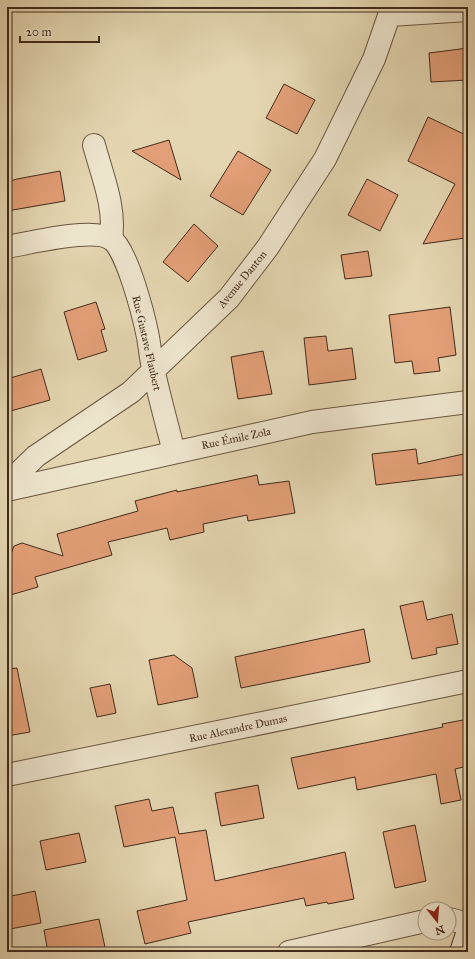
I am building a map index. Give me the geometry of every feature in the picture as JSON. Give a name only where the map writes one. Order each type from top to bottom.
[{"type":"street","points":[[391,11],[468,10]]},
{"type":"street","name":"Avenue Danton","points":[[7,484],[36,456],[131,392],[229,298],[272,240],[326,159],[374,59],[391,11]]},
{"type":"street","points":[[7,247],[83,234],[97,235],[111,239],[113,226],[111,211],[94,145]]},
{"type":"street","name":"Rue Gustave Flaubert","points":[[111,239],[119,247],[126,259],[148,335],[153,371],[174,452]]},
{"type":"street","name":"Rue Émile Zola","points":[[7,490],[312,422],[468,402]]},
{"type":"street","name":"Rue Alexandre Dumas","points":[[7,775],[468,681]]},
{"type":"street","points":[[457,922],[468,924]]},
{"type":"street","points":[[289,952],[417,924]]},
{"type":"street","points":[[461,952],[468,931]]},
{"type":"building","points":[[468,48],[468,80],[431,82],[429,53]]},
{"type":"building","points":[[284,84],[315,100],[297,134],[266,118]]},
{"type":"building","points":[[428,117],[468,136],[468,229],[465,238],[423,244],[455,184],[408,161]]},
{"type":"building","points":[[169,140],[181,180],[132,151]]},
{"type":"building","points":[[238,151],[271,170],[243,215],[210,196]]},
{"type":"building","points":[[60,171],[65,201],[7,211],[7,182]]},
{"type":"building","points":[[367,179],[398,195],[380,231],[348,215]]},
{"type":"building","points":[[194,224],[218,246],[188,282],[163,262]]},
{"type":"building","points":[[368,251],[372,276],[345,279],[341,255]]},
{"type":"building","points":[[96,302],[105,329],[101,330],[107,351],[78,360],[64,312]]},
{"type":"building","points":[[450,307],[456,355],[438,358],[440,371],[414,374],[412,361],[395,363],[389,315]]},
{"type":"building","points":[[326,336],[328,351],[352,348],[356,379],[309,385],[304,338]]},
{"type":"building","points":[[263,351],[272,394],[238,399],[231,357]]},
{"type":"building","points":[[41,369],[50,400],[7,412],[7,379]]},
{"type":"building","points":[[416,449],[418,464],[468,453],[468,474],[376,485],[372,454]]},
{"type":"building","points":[[257,475],[259,485],[289,481],[295,513],[248,521],[247,515],[203,524],[204,532],[170,540],[167,528],[108,542],[112,555],[35,577],[38,587],[7,596],[7,564],[14,546],[22,543],[63,556],[57,534],[138,511],[135,501],[177,490],[177,492]]},
{"type":"building","points":[[423,601],[427,620],[452,614],[458,644],[436,648],[437,654],[412,659],[400,606]]},
{"type":"building","points":[[364,629],[370,662],[241,688],[235,657]]},
{"type":"building","points":[[174,655],[192,668],[198,697],[158,705],[149,660]]},
{"type":"building","points":[[17,668],[30,732],[7,736],[7,669]]},
{"type":"building","points":[[110,684],[116,713],[97,717],[90,688]]},
{"type":"building","points":[[468,719],[468,766],[455,769],[461,800],[441,804],[436,774],[357,790],[355,777],[298,789],[291,758],[443,727],[442,724]]},
{"type":"building","points":[[258,785],[264,818],[221,826],[215,793]]},
{"type":"building","points":[[149,799],[152,811],[173,807],[179,834],[206,830],[215,881],[345,852],[354,899],[306,906],[304,898],[188,922],[191,933],[145,944],[137,911],[187,900],[175,837],[124,847],[115,806]]},
{"type":"building","points":[[415,825],[426,881],[395,888],[383,832]]},
{"type":"building","points":[[79,833],[86,862],[46,870],[40,841]]},
{"type":"building","points":[[35,891],[41,923],[10,929],[7,915],[7,897]]},
{"type":"building","points":[[99,919],[106,952],[48,952],[44,930]]}]
